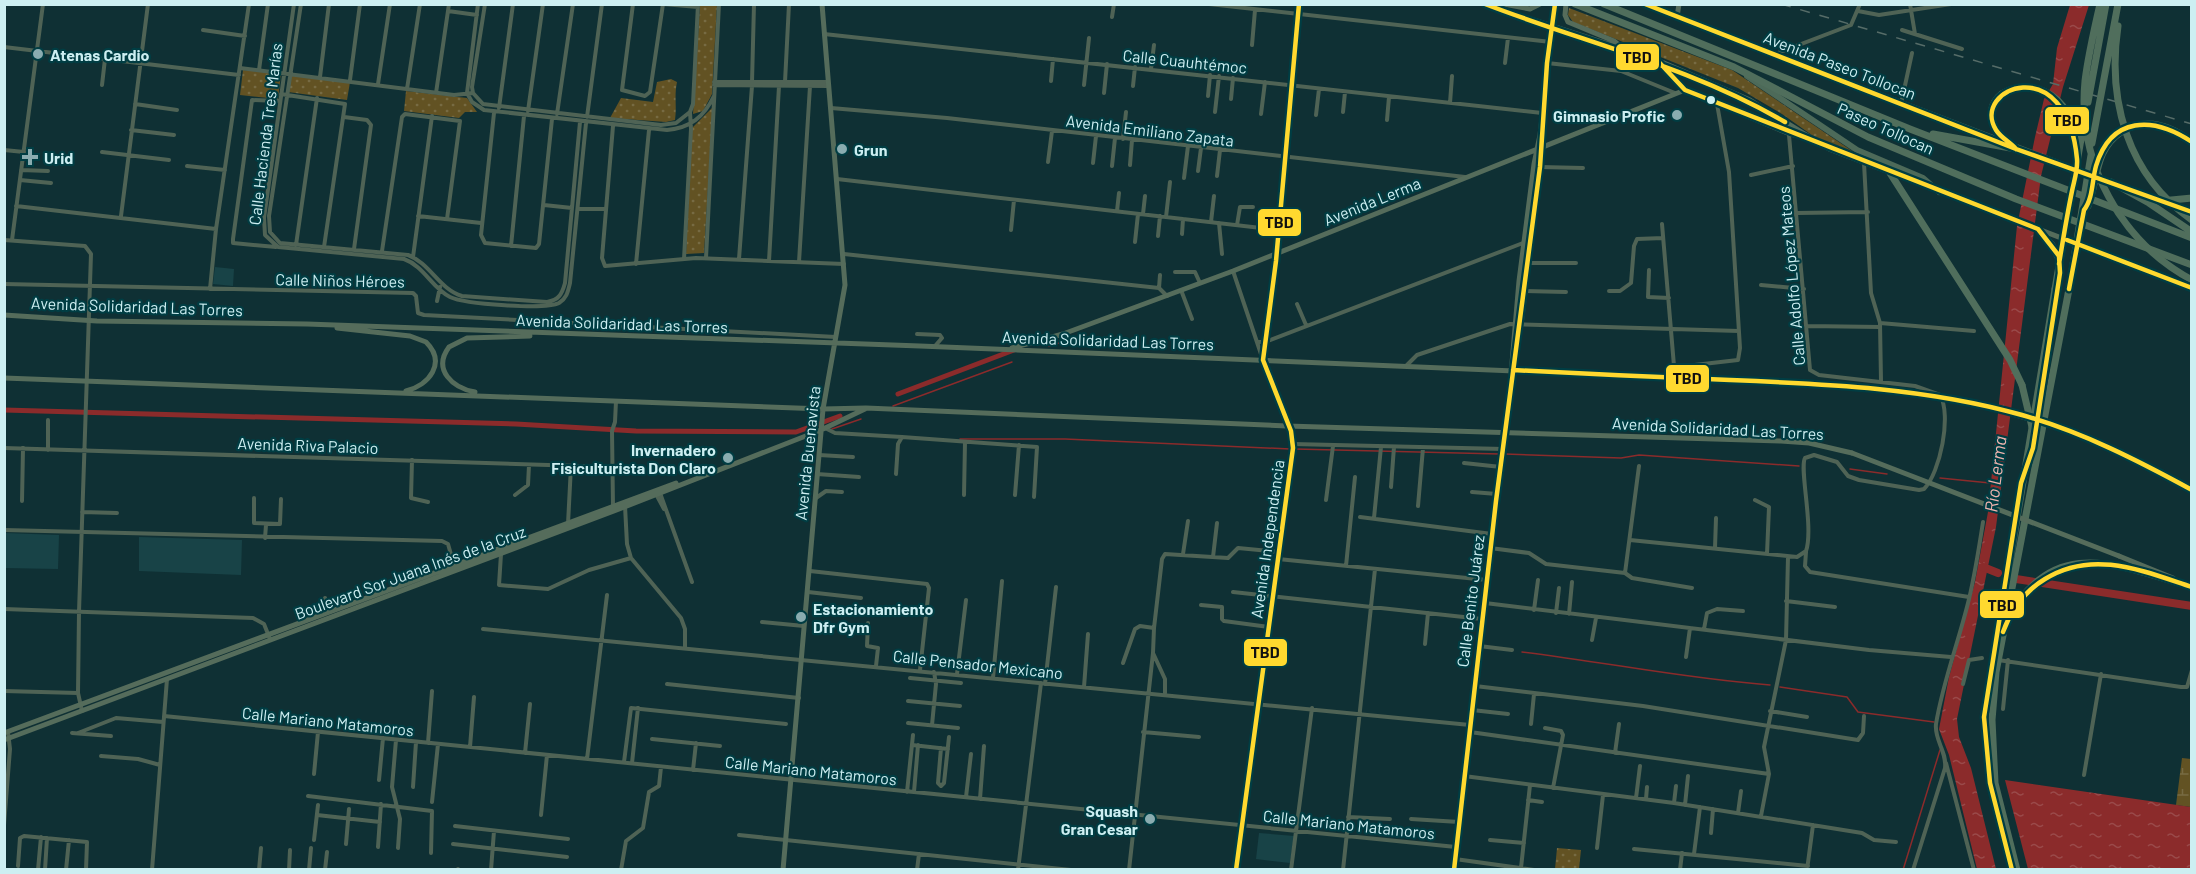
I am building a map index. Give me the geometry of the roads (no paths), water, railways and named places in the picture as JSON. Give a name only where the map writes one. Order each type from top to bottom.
[{"type":"highway","name":"Paseo Tollocan","points":[[1575,4],[1734,67],[1868,137],[2016,199],[2192,265]]},
{"type":"highway","name":"Paseo Tollocan","points":[[1604,4],[1910,129],[2192,238]]},
{"type":"highway","points":[[2100,4],[2085,81],[2084,104],[2088,134],[2098,175],[2108,198],[2129,231],[2169,268],[2192,280]]},
{"type":"highway","points":[[2012,870],[1990,783],[1984,717],[2021,483],[2106,4]]},
{"type":"highway","points":[[2017,870],[1995,783],[1992,720],[2003,629],[2070,289],[2084,210],[2092,142],[2120,4]]},
{"type":"highway","points":[[2120,4],[2114,78],[2124,127],[2148,175],[2166,197],[2192,220]]},
{"type":"highway","points":[[2016,149],[1998,133],[1993,123],[1995,105],[2006,91],[2032,87],[2046,91],[2057,99],[2070,120],[2077,161]]},
{"type":"highway","points":[[2084,210],[2089,204],[2106,145],[2121,132],[2138,124],[2153,124],[2180,134],[2192,142]]},
{"type":"highway","points":[[1910,129],[1953,139],[2016,149]]},
{"type":"highway","points":[[1890,173],[1998,343],[2022,385],[2032,427]]},
{"type":"highway","points":[[2111,183],[2149,203],[2192,232]]},
{"type":"highway","points":[[2161,201],[2192,198]]},
{"type":"highway","points":[[2021,483],[2033,448],[2060,273],[2059,256],[2037,229]]},
{"type":"highway","points":[[2003,629],[2015,608],[2030,589],[2072,565],[2098,562],[2192,586]]},
{"type":"main road","name":"Avenida Buenavista","points":[[783,870],[793,780],[823,409],[845,285],[822,4]]},
{"type":"main road","name":"Avenida Independencia","points":[[1236,870],[1293,448],[1263,360],[1276,257],[1299,4]]},
{"type":"main road","points":[[1484,4],[1552,28],[1657,60],[1733,91],[1829,149],[2192,288]]},
{"type":"main road","points":[[1504,4],[1530,9],[1540,4]]},
{"type":"main road","name":"Calle Benito Juárez","points":[[1454,870],[1490,548],[1506,433],[1524,243],[1539,149],[1555,4]]},
{"type":"main road","points":[[1566,4],[1565,15],[1568,22],[1614,41],[1627,52]]},
{"type":"main road","name":"Avenida Paseo Tollocan","points":[[1644,4],[2016,149],[2192,212]]},
{"type":"main road","points":[[1677,17],[1679,4]]},
{"type":"main road","points":[[1657,60],[1685,90],[1790,134],[1808,138]]},
{"type":"main road","points":[[1734,67],[1857,150],[1916,175],[1939,192]]},
{"type":"main road","name":"Avenida Lerma","points":[[1008,350],[1063,334],[1200,283],[1234,274],[1685,90]]},
{"type":"main road","name":"Calle Benito Juárez","points":[[1517,325],[1524,291],[1522,281],[1528,262],[1540,167],[1539,149]]},
{"type":"main road","name":"Avenida Solidaridad Las Torres","points":[[4,315],[88,321],[307,324],[1008,350],[1826,384],[1925,394],[2022,415],[2086,437],[2133,458],[2192,490]]},
{"type":"main road","points":[[307,324],[410,336],[426,342],[435,358],[430,378],[418,387],[398,392]]},
{"type":"main road","points":[[527,397],[458,388],[446,376],[443,358],[449,347],[460,339],[502,339],[540,334]]},
{"type":"main road","points":[[4,378],[87,379],[823,409],[866,408],[1287,426]]},
{"type":"main road","name":"Boulevard Sor Juana Inés de la Cruz","points":[[269,637],[323,614],[454,567],[501,553],[866,408]]},
{"type":"main road","name":"Avenida Solidaridad Las Torres","points":[[1287,426],[1790,442],[1833,447],[2192,586]]},
{"type":"main road","name":"Boulevard Sor Juana Inés de la Cruz","points":[[6,736],[613,509]]},
{"type":"street","points":[[12,240],[43,4]]},
{"type":"street","points":[[121,216],[148,4]]},
{"type":"street","points":[[210,289],[216,228],[249,4]]},
{"type":"street","points":[[259,70],[268,4]]},
{"type":"street","name":"Calle Hacienda Tres Marías","points":[[294,4],[263,224],[265,235],[276,247],[367,253],[382,251],[413,257],[441,286]]},
{"type":"street","name":"Calle Hacienda Tres Marías","points":[[301,4],[269,226],[272,236],[277,241],[308,249],[324,247],[354,249],[410,261],[452,293],[469,297],[547,302],[560,299],[565,283],[573,229],[580,122]]},
{"type":"street","points":[[320,76],[329,4]]},
{"type":"street","points":[[350,80],[360,4]]},
{"type":"street","points":[[378,84],[390,4]]},
{"type":"street","points":[[407,89],[420,4]]},
{"type":"street","points":[[436,93],[449,4]]},
{"type":"street","points":[[478,4],[467,95],[479,108],[494,113],[525,116],[557,114],[673,124],[690,112]]},
{"type":"street","points":[[484,4],[473,93],[483,104],[528,111],[552,119],[649,130],[674,130],[691,123],[706,112],[714,96]]},
{"type":"street","points":[[499,108],[513,4]]},
{"type":"street","points":[[528,111],[543,4]]},
{"type":"street","points":[[557,114],[573,4]]},
{"type":"street","points":[[587,117],[602,4]]},
{"type":"street","points":[[633,4],[622,90],[645,96],[650,92],[663,4],[698,6],[693,104],[690,112],[684,259]]},
{"type":"street","points":[[706,258],[719,4]]},
{"type":"street","points":[[739,259],[752,84],[754,4]]},
{"type":"street","points":[[785,82],[789,4]]},
{"type":"street","points":[[1112,16],[1114,4]]},
{"type":"street","points":[[1209,4],[1551,42]]},
{"type":"street","points":[[1775,54],[1851,25],[1860,4]]},
{"type":"street","points":[[1858,11],[1879,15],[1911,7],[1952,4]]},
{"type":"street","points":[[1911,7],[1915,34]]},
{"type":"street","points":[[1252,45],[1255,10]]},
{"type":"street","points":[[448,11],[477,15]]},
{"type":"street","points":[[292,22],[298,22]]},
{"type":"street","points":[[203,30],[245,36]]},
{"type":"street","points":[[1902,30],[1962,49]]},
{"type":"street","name":"Calle Cuauhtémoc","points":[[824,34],[1542,113]]},
{"type":"street","points":[[1084,85],[1089,38]]},
{"type":"street","points":[[1505,63],[1508,38]]},
{"type":"street","points":[[473,39],[479,39]]},
{"type":"street","points":[[1151,69],[1154,45]]},
{"type":"street","points":[[4,47],[239,75]]},
{"type":"street","points":[[1901,104],[1912,53]]},
{"type":"street","points":[[1051,81],[1053,58]]},
{"type":"street","points":[[102,85],[105,59]]},
{"type":"street","points":[[1547,63],[1621,71],[1676,93]]},
{"type":"street","points":[[1104,93],[1107,64]]},
{"type":"street","points":[[240,68],[320,76],[436,93],[467,95],[473,93]]},
{"type":"street","points":[[1133,86],[1135,68]]},
{"type":"street","points":[[1208,96],[1210,75]]},
{"type":"street","points":[[1215,112],[1219,76]]},
{"type":"street","points":[[1450,103],[1452,76]]},
{"type":"street","points":[[1231,99],[1233,78]]},
{"type":"street","points":[[1261,114],[1265,82]]},
{"type":"street","points":[[714,83],[829,84]]},
{"type":"street","points":[[766,84],[780,86],[829,84]]},
{"type":"street","points":[[769,261],[780,86]]},
{"type":"street","points":[[799,262],[810,86]]},
{"type":"street","points":[[1316,115],[1319,89]]},
{"type":"street","points":[[1343,112],[1345,92]]},
{"type":"street","points":[[281,94],[340,102],[345,106],[324,247]]},
{"type":"street","points":[[1387,120],[1389,97]]},
{"type":"street","points":[[276,247],[233,243],[252,101],[256,98],[280,101]]},
{"type":"street","points":[[296,245],[317,98]]},
{"type":"street","points":[[135,104],[177,110]]},
{"type":"street","points":[[1662,224],[1674,364],[1677,367],[1738,360],[1740,355],[1739,331],[1729,172],[1717,104]]},
{"type":"street","name":"Avenida Emiliano Zapata","points":[[831,108],[907,114],[1285,159],[1467,177]]},
{"type":"street","points":[[1123,139],[1126,112]]},
{"type":"street","points":[[494,113],[481,239],[485,243],[511,246],[536,248],[540,241],[552,119]]},
{"type":"street","points":[[382,251],[402,117],[405,114],[456,119],[460,122],[447,219]]},
{"type":"street","points":[[413,257],[432,116]]},
{"type":"street","points":[[511,246],[525,116]]},
{"type":"street","points":[[344,117],[367,120],[370,123],[354,249]]},
{"type":"street","points":[[628,121],[628,127]]},
{"type":"street","name":"Calle Hacienda Tres Marías","points":[[577,180],[586,123]]},
{"type":"street","name":"Calle Adolfo López Mateos","points":[[1788,124],[1810,370],[1813,374],[1930,389],[1942,399],[1945,430],[1930,482],[1924,489],[1859,480],[1848,476],[1838,462],[1814,455],[1805,458],[1802,464],[1809,509],[1806,551]]},
{"type":"street","points":[[613,126],[602,263],[610,266],[706,258],[845,264]]},
{"type":"street","points":[[131,130],[174,135]]},
{"type":"street","points":[[636,264],[649,130]]},
{"type":"street","points":[[1048,162],[1052,131]]},
{"type":"street","points":[[1093,163],[1096,136]]},
{"type":"street","points":[[1112,166],[1115,138]]},
{"type":"street","points":[[1130,165],[1132,140]]},
{"type":"street","points":[[1184,178],[1188,146]]},
{"type":"street","points":[[1198,171],[1201,148]]},
{"type":"street","points":[[4,150],[24,152]]},
{"type":"street","points":[[1217,176],[1220,150]]},
{"type":"street","points":[[102,152],[169,160]]},
{"type":"street","points":[[1864,163],[1871,293],[1880,325],[1881,381]]},
{"type":"street","points":[[187,166],[225,170]]},
{"type":"street","points":[[1751,175],[1793,166]]},
{"type":"street","points":[[1540,167],[1583,168]]},
{"type":"street","points":[[21,170],[48,171]]},
{"type":"street","points":[[837,179],[1278,230]]},
{"type":"street","points":[[20,180],[51,183]]},
{"type":"street","points":[[1166,217],[1170,182]]},
{"type":"street","points":[[1117,211],[1119,193]]},
{"type":"street","points":[[1135,242],[1145,196]]},
{"type":"street","points":[[1211,222],[1214,196]]},
{"type":"street","points":[[1011,230],[1014,200]]},
{"type":"street","points":[[544,205],[605,209]]},
{"type":"street","points":[[16,206],[216,228]]},
{"type":"street","points":[[1237,225],[1240,207],[1253,207]]},
{"type":"street","points":[[1797,213],[1868,212]]},
{"type":"street","points":[[418,216],[481,223]]},
{"type":"street","points":[[1158,236],[1160,216]]},
{"type":"street","points":[[1182,234],[1183,219]]},
{"type":"street","points":[[1218,223],[1222,254]]},
{"type":"street","points":[[1609,291],[1620,291],[1631,283],[1634,243],[1639,237],[1663,238]]},
{"type":"street","points":[[4,240],[88,247],[91,254],[79,612],[78,693],[81,708]]},
{"type":"street","points":[[1258,342],[1265,342],[1524,243]]},
{"type":"street","points":[[844,254],[1159,288],[1167,296]]},
{"type":"street","points":[[1528,262],[1576,263]]},
{"type":"street","points":[[1649,270],[1648,297],[1669,298]]},
{"type":"street","points":[[1175,272],[1195,272],[1200,283]]},
{"type":"street","name":"Avenida Independencia","points":[[1234,274],[1263,360]]},
{"type":"street","points":[[1159,288],[1160,275]]},
{"type":"street","name":"Calle Niños Héroes","points":[[4,284],[413,294],[416,296],[418,313],[424,315],[837,337]]},
{"type":"street","points":[[1761,285],[1804,289]]},
{"type":"street","points":[[437,301],[441,286]]},
{"type":"street","points":[[1181,290],[1192,319]]},
{"type":"street","points":[[1524,291],[1566,292]]},
{"type":"street","points":[[1297,304],[1306,325]]},
{"type":"street","points":[[1406,366],[1417,355],[1517,325],[1739,331]]},
{"type":"street","points":[[1807,326],[1880,325],[1974,331]]},
{"type":"street","points":[[917,334],[941,336],[934,348]]},
{"type":"street","points":[[613,509],[612,430],[616,400]]},
{"type":"street","points":[[48,420],[48,450]]},
{"type":"street","points":[[822,426],[835,433],[1038,448],[1034,496]]},
{"type":"street","points":[[896,474],[898,444],[902,437]]},
{"type":"street","points":[[964,495],[965,442]]},
{"type":"street","points":[[1015,495],[1019,445]]},
{"type":"street","name":"Avenida Riva Palacio","points":[[4,448],[612,467]]},
{"type":"street","points":[[22,501],[23,448]]},
{"type":"street","points":[[1293,448],[1503,453]]},
{"type":"street","points":[[1326,500],[1333,449]]},
{"type":"street","points":[[1374,518],[1381,449]]},
{"type":"street","points":[[1391,487],[1394,450]]},
{"type":"street","points":[[1418,507],[1423,450]]},
{"type":"street","points":[[819,455],[853,458]]},
{"type":"street","points":[[412,460],[411,498],[428,502]]},
{"type":"street","points":[[1464,464],[1501,467]]},
{"type":"street","points":[[516,495],[528,485],[529,465]]},
{"type":"street","points":[[568,524],[571,466]]},
{"type":"street","points":[[1625,573],[1639,466]]},
{"type":"street","points":[[817,474],[859,477]]},
{"type":"street","points":[[1346,566],[1355,477]]},
{"type":"street","points":[[816,498],[826,491],[842,492]]},
{"type":"street","points":[[657,492],[692,582]]},
{"type":"street","points":[[1472,492],[1497,494]]},
{"type":"street","points":[[254,498],[254,523],[266,525],[280,524],[281,499]]},
{"type":"street","points":[[1755,500],[1769,507],[1767,554]]},
{"type":"street","points":[[624,505],[627,544],[631,558],[681,618],[685,629],[685,648]]},
{"type":"street","points":[[82,512],[117,513]]},
{"type":"street","points":[[1360,517],[1492,534]]},
{"type":"street","points":[[1715,548],[1716,518]]},
{"type":"street","points":[[1183,554],[1188,521]]},
{"type":"street","points":[[1974,870],[1945,752],[1937,737],[1936,727],[1951,657],[1970,597],[1983,522]]},
{"type":"street","points":[[1213,557],[1217,523]]},
{"type":"street","points":[[265,538],[266,525]]},
{"type":"street","points":[[4,530],[442,541],[448,544],[454,567]]},
{"type":"street","points":[[1630,540],[1788,557],[1801,556],[1806,551]]},
{"type":"street","points":[[1129,870],[1161,559],[1168,554],[1228,558],[1239,548],[1346,566],[1487,580]]},
{"type":"street","points":[[1490,548],[1529,552],[1546,564],[1625,573],[1632,578],[1692,588]]},
{"type":"street","points":[[1806,551],[1805,566],[1810,572],[1970,597]]},
{"type":"street","points":[[501,553],[499,585],[548,589],[589,570],[631,558]]},
{"type":"street","points":[[1761,816],[1769,774],[1764,752],[1767,724],[1786,640],[1788,557]]},
{"type":"street","points":[[1344,870],[1375,569]]},
{"type":"street","points":[[810,571],[927,584],[929,588],[920,670]]},
{"type":"street","points":[[1534,610],[1538,580]]},
{"type":"street","points":[[993,678],[1002,581]]},
{"type":"street","points":[[1569,614],[1572,582]]},
{"type":"street","points":[[1018,867],[1056,586]]},
{"type":"street","points":[[1556,613],[1559,588]]},
{"type":"street","points":[[808,592],[861,598]]},
{"type":"street","points":[[1233,592],[1482,619]]},
{"type":"street","points":[[587,759],[606,596]]},
{"type":"street","points":[[323,614],[325,598]]},
{"type":"street","points":[[957,674],[966,600]]},
{"type":"street","points":[[1786,602],[1835,607]]},
{"type":"street","points":[[1484,603],[1786,640],[1951,657]]},
{"type":"street","points":[[1201,605],[1222,607],[1224,621],[1269,627]]},
{"type":"street","points":[[4,609],[253,618],[264,624],[269,637]]},
{"type":"street","points":[[1704,629],[1709,610],[1743,611]]},
{"type":"street","points":[[1425,644],[1428,613]]},
{"type":"street","points":[[1592,640],[1596,618]]},
{"type":"street","points":[[762,622],[804,626]]},
{"type":"street","points":[[868,623],[866,642],[867,646],[878,648],[876,666]]},
{"type":"street","points":[[1123,663],[1135,629],[1140,626],[1154,628]]},
{"type":"street","points":[[1686,657],[1690,628]]},
{"type":"street","name":"Calle Pensador Mexicano","points":[[483,629],[602,638],[1084,688],[1148,694],[1165,693],[1470,724]]},
{"type":"street","points":[[1084,688],[1088,634]]},
{"type":"street","points":[[1479,645],[1512,650]]},
{"type":"street","points":[[1153,653],[1165,679],[1165,693]]},
{"type":"street","points":[[1963,684],[1969,660],[1982,658]]},
{"type":"street","points":[[1998,660],[2187,687],[2192,670]]},
{"type":"street","points":[[2003,709],[2008,660]]},
{"type":"street","points":[[932,725],[936,681],[934,672]]},
{"type":"street","points":[[936,681],[940,672]]},
{"type":"street","points":[[2084,775],[2101,674]]},
{"type":"street","points":[[153,870],[166,676]]},
{"type":"street","points":[[910,678],[961,683]]},
{"type":"street","points":[[667,684],[799,698]]},
{"type":"street","points":[[1474,686],[1767,724],[1858,740],[1863,733],[1864,716]]},
{"type":"street","points":[[4,691],[78,693]]},
{"type":"street","points":[[428,743],[432,691]]},
{"type":"street","points":[[1531,724],[1534,694]]},
{"type":"street","points":[[470,747],[474,697]]},
{"type":"street","points":[[908,701],[960,706]]},
{"type":"street","points":[[525,753],[530,704]]},
{"type":"street","points":[[633,763],[638,708]]},
{"type":"street","points":[[624,762],[629,709],[638,708],[786,724]]},
{"type":"street","points":[[1291,870],[1312,708]]},
{"type":"street","points":[[1471,710],[1508,714]]},
{"type":"street","points":[[1770,711],[1807,717]]},
{"type":"street","name":"Calle Mariano Matamoros","points":[[78,733],[122,717],[164,719],[383,738],[1456,847]]},
{"type":"street","points":[[103,735],[104,722]]},
{"type":"street","points":[[908,723],[958,728]]},
{"type":"street","points":[[1616,753],[1619,724]]},
{"type":"street","points":[[1545,728],[1563,732],[1553,788]]},
{"type":"street","points":[[314,774],[318,732]]},
{"type":"street","points":[[1143,732],[1199,737]]},
{"type":"street","points":[[1469,732],[1769,774]]},
{"type":"street","points":[[72,733],[111,736]]},
{"type":"street","points":[[627,733],[636,733]]},
{"type":"street","points":[[907,792],[913,735]]},
{"type":"street","points":[[4,825],[6,736]]},
{"type":"street","points":[[941,748],[938,783],[941,786],[944,783],[949,737]]},
{"type":"street","points":[[379,780],[383,738]]},
{"type":"street","points":[[652,739],[720,746]]},
{"type":"street","points":[[396,740],[392,787],[400,819],[398,848]]},
{"type":"street","points":[[413,788],[416,742]]},
{"type":"street","points":[[693,770],[696,743]]},
{"type":"street","points":[[432,802],[438,744]]},
{"type":"street","points":[[912,745],[948,749]]},
{"type":"street","points":[[914,792],[918,746]]},
{"type":"street","points":[[980,799],[984,746]]},
{"type":"street","points":[[966,798],[971,754]]},
{"type":"street","points":[[541,815],[547,755]]},
{"type":"street","points":[[101,756],[138,759],[160,765]]},
{"type":"street","points":[[910,763],[916,764]]},
{"type":"street","points":[[1913,870],[1946,763]]},
{"type":"street","points":[[940,765],[946,766]]},
{"type":"street","points":[[1636,798],[1640,766]]},
{"type":"street","points":[[621,870],[626,841],[643,828],[649,792],[659,786],[662,767]]},
{"type":"street","points":[[1464,776],[1685,804],[1859,832],[1874,840],[1896,842]]},
{"type":"street","points":[[1685,804],[1689,776]]},
{"type":"street","points":[[908,781],[915,781]]},
{"type":"street","points":[[1521,868],[1530,785]]},
{"type":"street","points":[[1674,803],[1676,786]]},
{"type":"street","points":[[1646,799],[1647,787]]},
{"type":"street","points":[[1738,813],[1741,791]]},
{"type":"street","points":[[1597,848],[1603,795]]},
{"type":"street","points":[[308,796],[432,811],[431,853]]},
{"type":"street","points":[[1528,800],[1542,802]]},
{"type":"street","points":[[378,847],[381,804]]},
{"type":"street","points":[[315,840],[318,805]]},
{"type":"street","points":[[1694,854],[1700,807]]},
{"type":"street","points":[[346,844],[349,809]]},
{"type":"street","points":[[1710,833],[1713,809]]},
{"type":"street","points":[[317,815],[380,822]]},
{"type":"street","points":[[1348,817],[1390,819]]},
{"type":"street","points":[[1411,819],[1459,822]]},
{"type":"street","points":[[1634,849],[1807,868],[1813,825]]},
{"type":"street","points":[[455,826],[568,839]]},
{"type":"street","points":[[491,870],[494,831]]},
{"type":"street","points":[[739,835],[1018,867],[1071,870]]},
{"type":"street","points":[[18,866],[21,837],[40,837],[88,843],[86,870]]},
{"type":"street","points":[[38,870],[40,837]]},
{"type":"street","points":[[45,870],[47,838]]},
{"type":"street","points":[[66,870],[69,840]]},
{"type":"street","points":[[1490,840],[1524,843]]},
{"type":"street","points":[[453,844],[567,857]]},
{"type":"street","points":[[259,870],[261,848]]},
{"type":"street","points":[[309,870],[311,848]]},
{"type":"street","points":[[289,870],[290,850]]},
{"type":"street","points":[[325,870],[327,852]]},
{"type":"street","points":[[1680,870],[1682,853]]},
{"type":"street","points":[[917,870],[919,854]]},
{"type":"street","points":[[1455,859],[1534,870]]},
{"type":"water","name":"Río Lerma","points":[[2070,5],[2089,5],[2063,87],[2041,176],[1996,527],[1957,719],[1959,737],[1971,768],[1996,869],[1977,869],[1949,755],[1939,729],[1949,677],[1975,582],[1988,512],[2017,226],[2044,99],[2053,84],[2057,48]]},
{"type":"water","points":[[2005,780],[2191,807],[2191,869],[2028,869]]},
{"type":"waterway","points":[[1049,346],[1086,335]]},
{"type":"waterway","points":[[898,394],[1014,350]]},
{"type":"waterway","points":[[893,406],[1012,362]]},
{"type":"waterway","points":[[4,410],[516,424],[636,431],[796,432],[840,416]]},
{"type":"waterway","points":[[832,429],[861,419]]},
{"type":"waterway","points":[[960,439],[1065,439],[1290,449]]},
{"type":"waterway","points":[[1295,449],[1500,454]]},
{"type":"waterway","points":[[1505,454],[1621,458],[1639,455],[1799,466]]},
{"type":"waterway","points":[[1850,469],[1887,474]]},
{"type":"waterway","name":"Río Lerma","points":[[1940,478],[1990,483]]},
{"type":"waterway","points":[[1983,567],[1998,573]]},
{"type":"waterway","points":[[2016,579],[2192,606]]},
{"type":"waterway","points":[[1522,652],[1708,679],[1770,685]]},
{"type":"waterway","points":[[1780,687],[1847,697],[1858,712],[1934,722]]},
{"type":"waterway","points":[[1903,870],[1940,750]]},
{"type":"railway","points":[[1781,4],[2192,124]]},
{"type":"place","name":"Atenas Cardio","points":[[38,54]]},
{"type":"place","name":"Gimnasio Profic","points":[[1677,115]]},
{"type":"place","name":"Grun","points":[[842,149]]},
{"type":"place","name":"Urid","points":[[30,157]]},
{"type":"place","name":"Invernadero Fisiculturista Don Claro","points":[[728,458]]},
{"type":"place","name":"Estacionamiento Dfr Gym","points":[[801,617]]},
{"type":"place","name":"Squash Gran Cesar","points":[[1150,819]]}]
